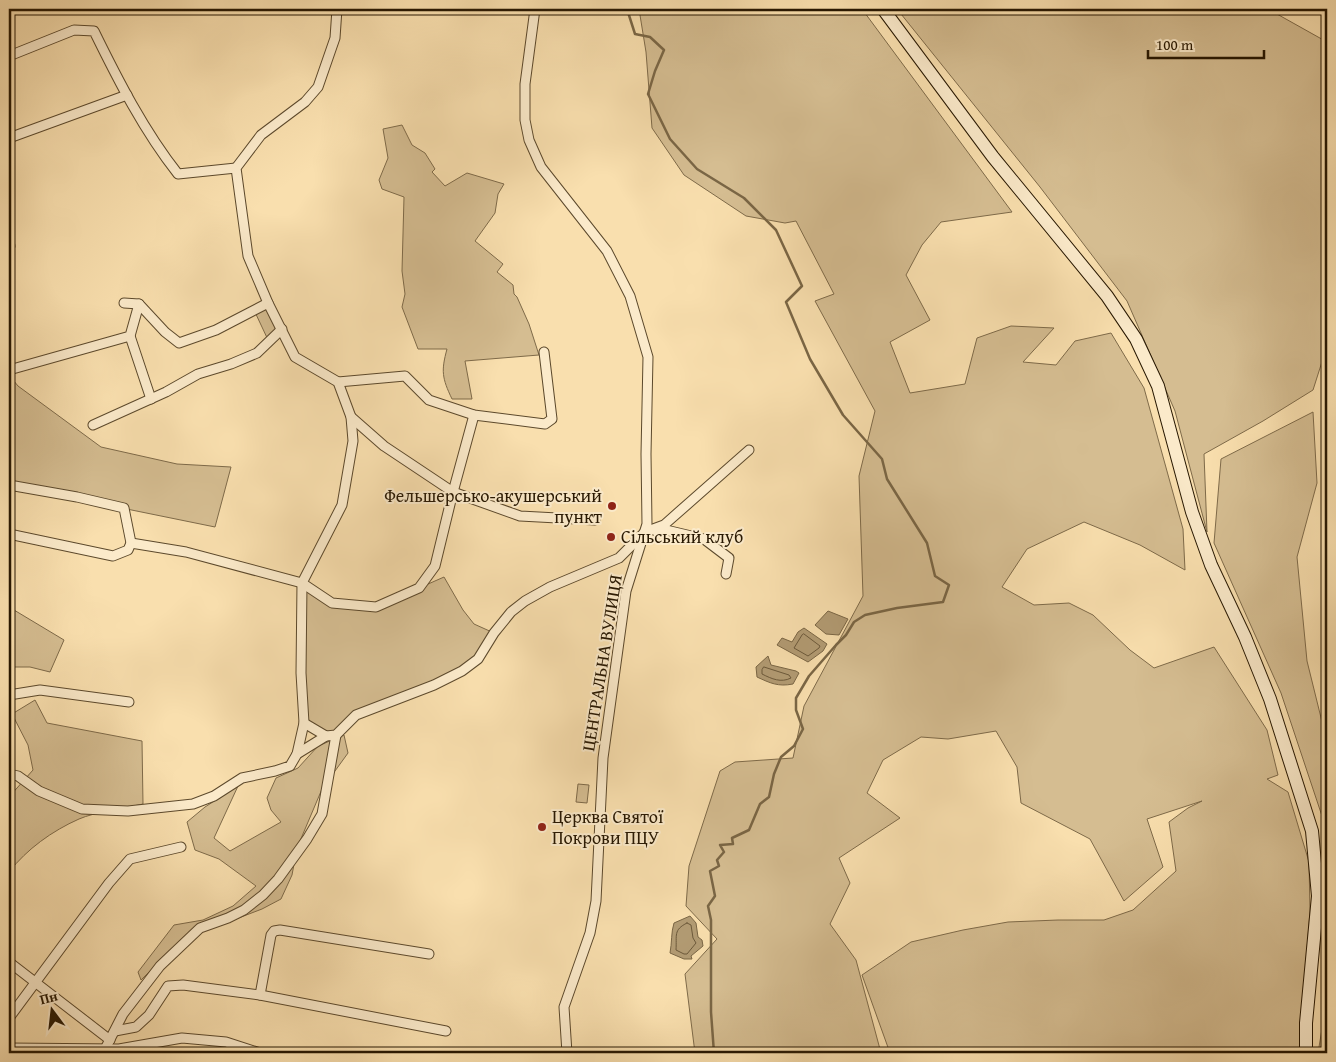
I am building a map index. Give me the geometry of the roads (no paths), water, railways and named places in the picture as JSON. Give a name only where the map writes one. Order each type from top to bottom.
[{"type":"main road","points":[[883,9],[993,157],[1107,296],[1136,339],[1158,386],[1192,512],[1211,565],[1245,637],[1270,699],[1312,830],[1318,896],[1306,1023],[1306,1053]]},
{"type":"street","points":[[337,9],[335,38],[318,87],[305,102],[261,135],[236,168],[248,256],[268,303],[295,358],[338,382],[405,376],[429,400],[474,415],[545,424],[552,419],[544,352]]},
{"type":"street","name":"ЦЕНТРАЛЬНА ВУЛИЦЯ","points":[[532,9],[525,84],[526,120],[530,140],[541,167],[607,251],[630,296],[648,357],[647,524],[626,590],[603,758],[596,901],[590,933],[564,1007],[567,1053]]},
{"type":"street","points":[[9,56],[74,30],[94,31],[127,95],[164,157],[178,174],[236,168]]},
{"type":"street","points":[[9,138],[127,95]]},
{"type":"street","points":[[124,303],[139,304],[165,332],[179,343],[216,330],[268,303]]},
{"type":"street","points":[[139,304],[130,336],[151,399]]},
{"type":"street","points":[[93,426],[151,399],[198,374],[231,364],[257,353],[282,329]]},
{"type":"street","points":[[9,370],[130,336]]},
{"type":"street","points":[[9,774],[18,776],[39,791],[82,809],[128,812],[193,804],[203,801],[242,778],[290,766],[298,754],[304,723],[301,673],[302,583],[342,505],[353,441],[351,417],[338,382]]},
{"type":"street","points":[[131,543],[186,552],[302,583],[332,604],[376,607],[420,588],[435,566],[474,415]]},
{"type":"street","points":[[351,417],[384,446],[453,492],[520,516],[594,520]]},
{"type":"street","points":[[106,1048],[124,1014],[160,966],[179,946],[200,928],[244,910],[278,879],[307,839],[322,814],[336,735],[356,716],[434,685],[462,671],[478,659],[494,633],[511,612],[550,586],[619,558],[645,532],[664,525],[748,450]]},
{"type":"street","points":[[9,485],[77,497],[124,508],[131,543],[128,550],[113,556],[9,534]]},
{"type":"street","points":[[645,532],[666,530],[704,539],[729,558],[726,574]]},
{"type":"street","points":[[9,695],[40,690],[129,702]]},
{"type":"street","points":[[304,723],[326,736]]},
{"type":"street","points":[[298,754],[326,736],[336,735]]},
{"type":"street","points":[[9,1018],[109,883],[130,859],[181,847]]},
{"type":"street","points":[[260,995],[271,935],[274,931],[280,930],[321,936],[430,954]]},
{"type":"street","points":[[9,962],[36,983],[106,1048]]},
{"type":"street","points":[[115,1031],[136,1027],[149,1015],[168,986],[183,985],[260,995],[446,1030]]},
{"type":"street","points":[[9,1048],[119,1049],[182,1038],[226,1042],[260,1053]]},
{"type":"water","points":[[828,611],[848,619],[839,635],[826,634],[815,625]]},
{"type":"water","points":[[804,628],[827,644],[823,651],[808,662],[777,645],[782,638],[792,642],[798,632]]},
{"type":"water","points":[[768,656],[771,665],[799,673],[793,684],[774,684],[757,677],[756,667]]},
{"type":"water","points":[[690,916],[696,923],[698,937],[702,940],[703,946],[691,956],[692,959],[684,959],[670,953],[672,930],[674,923]]},
{"type":"waterway","points":[[627,9],[635,34],[650,37],[664,50],[648,94],[670,139],[697,169],[744,198],[776,230],[802,286],[786,302],[810,359],[843,415],[882,459],[887,479],[927,543],[935,576],[949,585],[943,602],[897,608],[865,615],[854,622],[846,635],[809,676],[796,698],[796,710],[803,729],[794,746],[781,757],[774,774],[769,797],[760,804],[749,830],[732,838],[733,844],[720,845],[724,852],[717,860],[719,866],[710,871],[715,896],[708,906],[711,920],[711,1012],[714,1053]]},
{"type":"place","name":"Фельшерсько-акушерський пункт","points":[[612,506]]},
{"type":"place","name":"Сільський клуб","points":[[611,537]]},
{"type":"place","name":"Церква Святої Покрови ПЦУ","points":[[542,827]]}]
